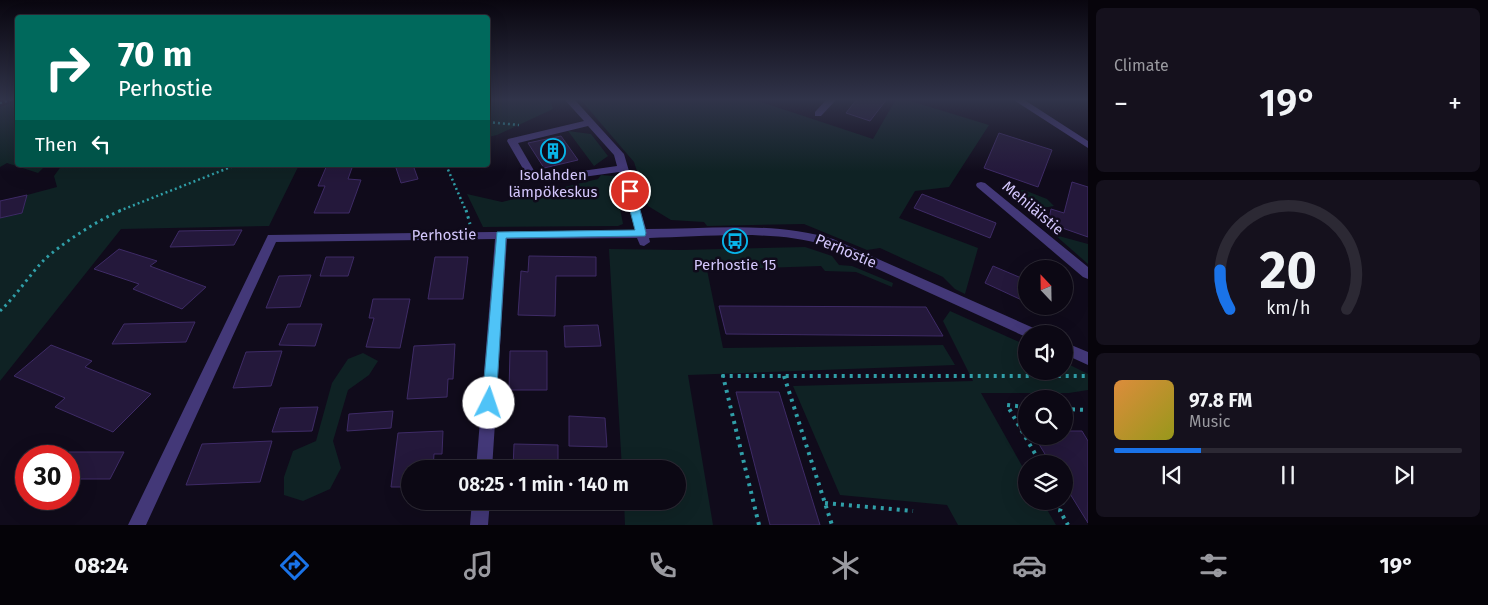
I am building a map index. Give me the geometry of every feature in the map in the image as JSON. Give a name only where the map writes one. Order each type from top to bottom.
[{"type":"street","points":[[588,124],[512,141],[533,177],[554,178],[623,166]]},
{"type":"street","points":[[590,124],[612,145],[623,166],[643,238]]},
{"type":"street","points":[[1055,124],[1088,145]]},
{"type":"street","name":"Mehiläistie","points":[[981,185],[1088,274]]},
{"type":"street","name":"Perhostie","points":[[137,525],[272,238],[471,234],[643,238],[778,232],[809,236],[829,242],[1018,328]]},
{"type":"street","points":[[485,460],[501,235]]},
{"type":"street","points":[[1073,352],[1088,359]]},
{"type":"street","points":[[479,525],[480,510]]},
{"type":"path","points":[[0,311],[17,295],[44,260],[104,217],[231,167]]},
{"type":"path","points":[[447,167],[469,217],[471,234]]},
{"type":"path","points":[[758,525],[723,376],[1088,376]]},
{"type":"path","points":[[784,376],[832,525]]},
{"type":"path","points":[[1018,406],[1007,405],[1018,424]]},
{"type":"path","points":[[1073,409],[1087,410]]},
{"type":"path","points":[[825,503],[913,511]]},
{"type":"path","points":[[1060,510],[1068,525]]},
{"type":"green space","points":[[0,124],[15,124],[15,166],[7,163],[0,167]]},
{"type":"green space","points":[[490,124],[522,124],[490,137]]},
{"type":"green space","points":[[601,124],[826,124],[873,139],[882,124],[989,125],[949,187],[915,191],[899,218],[978,248],[965,294],[955,289],[943,277],[880,248],[867,250],[804,224],[707,226],[704,222],[671,220],[648,206],[634,162]]},
{"type":"green space","points":[[568,131],[591,134],[608,156],[594,166]]},
{"type":"green space","points":[[19,167],[44,167],[38,173]]},
{"type":"green space","points":[[61,167],[298,167],[269,226],[121,229],[0,381],[0,218],[22,213],[27,195],[57,187],[54,176]]},
{"type":"green space","points":[[601,175],[614,176],[623,224],[618,226],[483,227],[467,194],[502,202],[598,179]]},
{"type":"green space","points":[[1024,190],[1047,199],[1054,206],[1034,206],[1006,191]]},
{"type":"green space","points":[[1055,235],[1088,244],[1088,264]]},
{"type":"green space","points":[[805,247],[832,256],[839,265],[852,266],[893,283],[892,287],[856,272],[825,271],[821,266],[707,270],[723,348],[943,345],[955,365],[688,375],[713,525],[625,525],[624,510],[686,510],[686,460],[621,460],[609,249],[682,250]]},
{"type":"green space","points":[[950,311],[1018,341],[1018,380],[1073,380],[1073,366],[1088,374],[1088,390],[1073,392],[1073,390],[1018,390],[1018,393],[981,393],[1018,459],[1018,510],[1047,510],[1056,525],[958,525],[947,505],[840,495],[793,386],[973,381],[943,321]]},
{"type":"green space","points":[[363,353],[378,361],[369,375],[348,390],[333,441],[341,468],[330,489],[303,501],[284,495],[284,477],[293,451],[316,441],[332,383],[348,359]]},
{"type":"building","points":[[999,133],[1052,150],[1038,187],[984,168]]},
{"type":"building","name":"Isolahden lämpökeskus","points":[[561,136],[578,160],[544,168],[528,143]]},
{"type":"building","points":[[326,167],[352,167],[348,179],[361,180],[349,213],[314,213],[325,186],[318,186]]},
{"type":"building","points":[[396,167],[414,167],[418,179],[401,183]]},
{"type":"building","points":[[1072,182],[1088,187],[1088,237],[1048,223],[1051,209],[1064,213]]},
{"type":"building","points":[[922,194],[996,223],[990,238],[914,208]]},
{"type":"building","points":[[27,195],[22,213],[0,218],[0,201]]},
{"type":"building","points":[[242,230],[234,245],[170,247],[179,231]]},
{"type":"building","points":[[119,249],[157,261],[150,266],[206,287],[182,309],[133,289],[139,284],[94,269]]},
{"type":"building","points":[[529,256],[596,257],[596,276],[556,276],[555,316],[518,315],[521,271],[528,272]]},
{"type":"building","points":[[326,257],[354,257],[348,276],[320,276]]},
{"type":"building","points":[[435,257],[468,257],[463,299],[428,299]]},
{"type":"building","points":[[993,266],[1018,277],[1018,298],[985,283]]},
{"type":"building","points":[[311,275],[300,307],[266,308],[279,276]]},
{"type":"building","points":[[373,299],[410,299],[400,348],[366,347],[374,318],[369,318]]},
{"type":"building","points":[[719,306],[926,307],[943,336],[726,334]]},
{"type":"building","points":[[195,322],[186,342],[112,344],[124,324]]},
{"type":"building","points":[[288,324],[322,324],[315,346],[279,345]]},
{"type":"building","points":[[598,325],[601,346],[565,347],[564,326]]},
{"type":"building","points":[[455,344],[453,379],[448,379],[447,397],[407,399],[414,346]]},
{"type":"building","points":[[51,345],[92,361],[85,367],[151,394],[113,432],[55,407],[65,398],[14,376]]},
{"type":"building","points":[[282,351],[271,386],[233,388],[246,352]]},
{"type":"building","points":[[510,351],[547,351],[547,390],[509,390]]},
{"type":"building","points":[[736,392],[779,392],[820,525],[770,525]]},
{"type":"building","points":[[318,407],[312,431],[272,432],[280,408]]},
{"type":"building","points":[[393,411],[391,428],[347,431],[349,414]]},
{"type":"building","points":[[569,416],[605,418],[607,447],[569,446]]},
{"type":"building","points":[[443,431],[442,454],[434,454],[434,460],[401,460],[401,487],[391,487],[398,433]]},
{"type":"building","points":[[1073,431],[1082,431],[1088,441],[1088,523],[1073,499],[1073,455],[1046,455],[1039,445],[1073,445]]},
{"type":"building","points":[[272,441],[260,482],[186,485],[202,444]]},
{"type":"building","points":[[514,444],[558,445],[558,460],[513,460]]},
{"type":"building","points":[[80,452],[124,452],[110,479],[80,479]]},
{"type":"place","name":"Isolahden lämpökeskus","points":[[553,151]]},
{"type":"place","name":"Perhostie 15","points":[[735,241]]},
{"type":"route","points":[[489,403],[501,235],[641,233],[630,191]]}]
